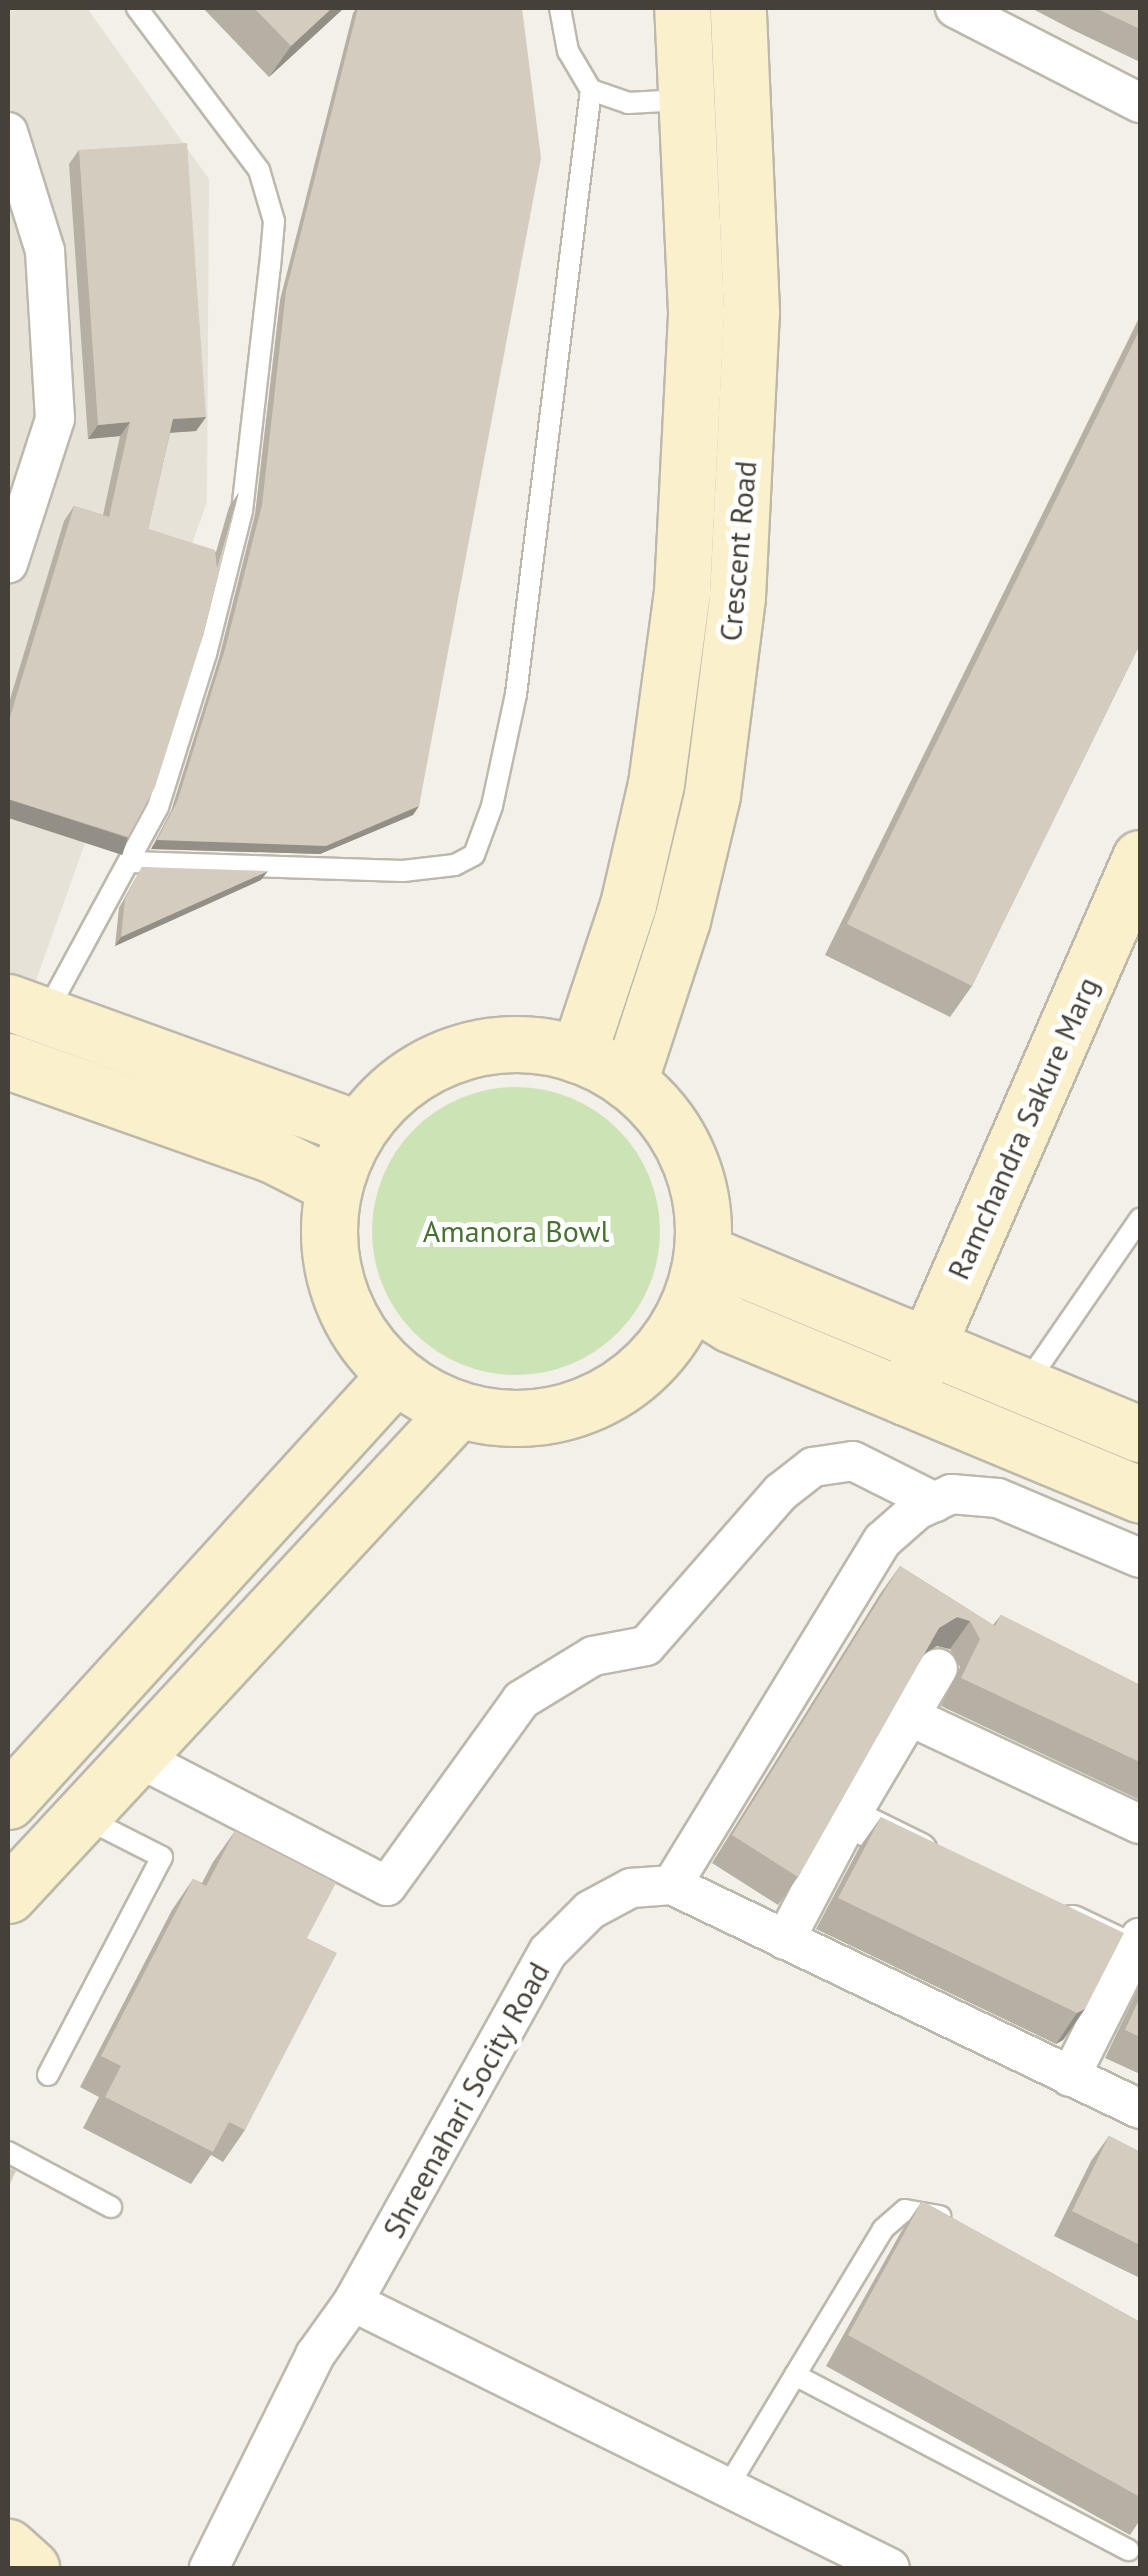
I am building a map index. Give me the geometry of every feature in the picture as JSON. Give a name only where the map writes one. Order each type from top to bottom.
[{"type":"main road","name":"Crescent Road","points":[[578,1054],[628,906],[656,784],[682,591],[696,310],[682,8]]},
{"type":"main road","name":"Crescent Road","points":[[630,1082],[682,920],[712,795],[738,598],[751,311],[738,8]]},
{"type":"main road","name":"Ramchandra Sakure Marg","points":[[905,1397],[1140,858]]},
{"type":"main road","points":[[26,1009],[358,1129]]},
{"type":"main road","points":[[513,1044],[578,1054],[630,1082],[671,1125],[689,1157],[700,1192],[697,1276],[651,1362],[592,1403],[520,1419],[456,1412],[395,1376],[362,1337],[338,1288],[328,1234],[334,1186],[358,1129],[381,1100],[442,1058],[513,1044]]},
{"type":"main road","points":[[8,1061],[273,1154],[334,1186]]},
{"type":"main road","points":[[697,1276],[928,1346],[1140,1434]]},
{"type":"main road","points":[[697,1276],[730,1324],[1140,1497]]},
{"type":"main road","points":[[8,1801],[395,1376]]},
{"type":"main road","points":[[8,1895],[456,1412]]},
{"type":"main road","points":[[8,2547],[31,2568]]},
{"type":"street","points":[[955,8],[1140,103]]},
{"type":"street","points":[[8,132],[45,251],[55,419],[8,564]]},
{"type":"street","points":[[136,1757],[387,1886],[521,1700],[594,1656],[646,1646],[781,1492],[812,1468],[852,1461],[934,1502]]},
{"type":"street","points":[[1140,1497],[1130,1553],[998,1498],[951,1494],[883,1540],[672,1885],[1140,2110]]},
{"type":"street","points":[[784,1940],[848,1818],[938,1668]]},
{"type":"street","points":[[910,1716],[1140,1824]]},
{"type":"street","points":[[848,1818],[955,1870]]},
{"type":"street","name":"Shreenahari Socity Road","points":[[209,2568],[315,2355],[353,2302],[548,1952],[590,1910],[631,1888],[672,1885]]},
{"type":"street","points":[[1044,1912],[1137,1946],[1070,2077]]},
{"type":"street","points":[[353,2302],[890,2568]]},
{"type":"lane","points":[[26,1009],[130,862],[158,807],[224,594],[242,511],[274,221],[259,170],[138,8]]},
{"type":"lane","points":[[130,862],[403,871],[454,865],[474,854],[492,806],[516,694],[591,90],[568,51],[560,8]]},
{"type":"lane","points":[[591,90],[628,103],[689,100]]},
{"type":"lane","points":[[1024,1386],[1140,1219]]},
{"type":"lane","points":[[48,2075],[162,1856],[82,1816]]},
{"type":"lane","points":[[8,2152],[111,2207]]},
{"type":"lane","points":[[727,2488],[883,2229],[906,2210],[926,2208],[960,2227]]},
{"type":"lane","points":[[794,2376],[1130,2550]]},
{"type":"shaded area","points":[[8,8],[87,8],[209,179],[207,502],[34,986],[8,979]]},
{"type":"green space","name":"Amanora Bowl","points":[[516,1087],[571,1098],[618,1129],[649,1176],[660,1231],[649,1286],[618,1333],[571,1364],[516,1375],[461,1364],[414,1333],[383,1286],[372,1231],[383,1176],[414,1129],[461,1098]]},
{"type":"building","points":[[254,8],[332,8],[291,46]]},
{"type":"building","points":[[358,8],[522,8],[541,158],[419,806],[326,846],[157,840],[177,802],[225,649],[262,505],[286,291]]},
{"type":"building","points":[[1095,8],[1140,8],[1140,29]]},
{"type":"building","points":[[187,143],[206,417],[173,419],[148,529],[215,550],[217,568],[239,492],[203,636],[155,787],[128,837],[8,799],[8,724],[74,506],[109,517],[130,422],[98,425],[79,150]]},
{"type":"building","points":[[1140,329],[1140,644],[972,986],[847,924]]},
{"type":"building","points":[[142,867],[268,871],[121,937],[125,899]]},
{"type":"building","points":[[900,1566],[995,1626],[1001,1615],[1140,1685],[1140,1762],[961,1678],[980,1639],[970,1621],[957,1617],[939,1628],[798,1877],[732,1835]]},
{"type":"building","points":[[881,1817],[1124,1933],[1085,2009],[1077,2013],[838,1898]]},
{"type":"building","points":[[235,1831],[336,1883],[307,1938],[337,1953],[245,2130],[229,2122],[213,2152],[105,2097],[121,2066],[101,2056],[193,1879],[206,1886]]},
{"type":"building","points":[[1140,1997],[1140,2037],[1125,2030]]},
{"type":"building","points":[[1109,2136],[1140,2152],[1140,2245],[1072,2211]]},
{"type":"building","points":[[8,2167],[16,2171],[8,2188]]},
{"type":"building","points":[[922,2201],[1140,2322],[1140,2497],[848,2335]]}]
